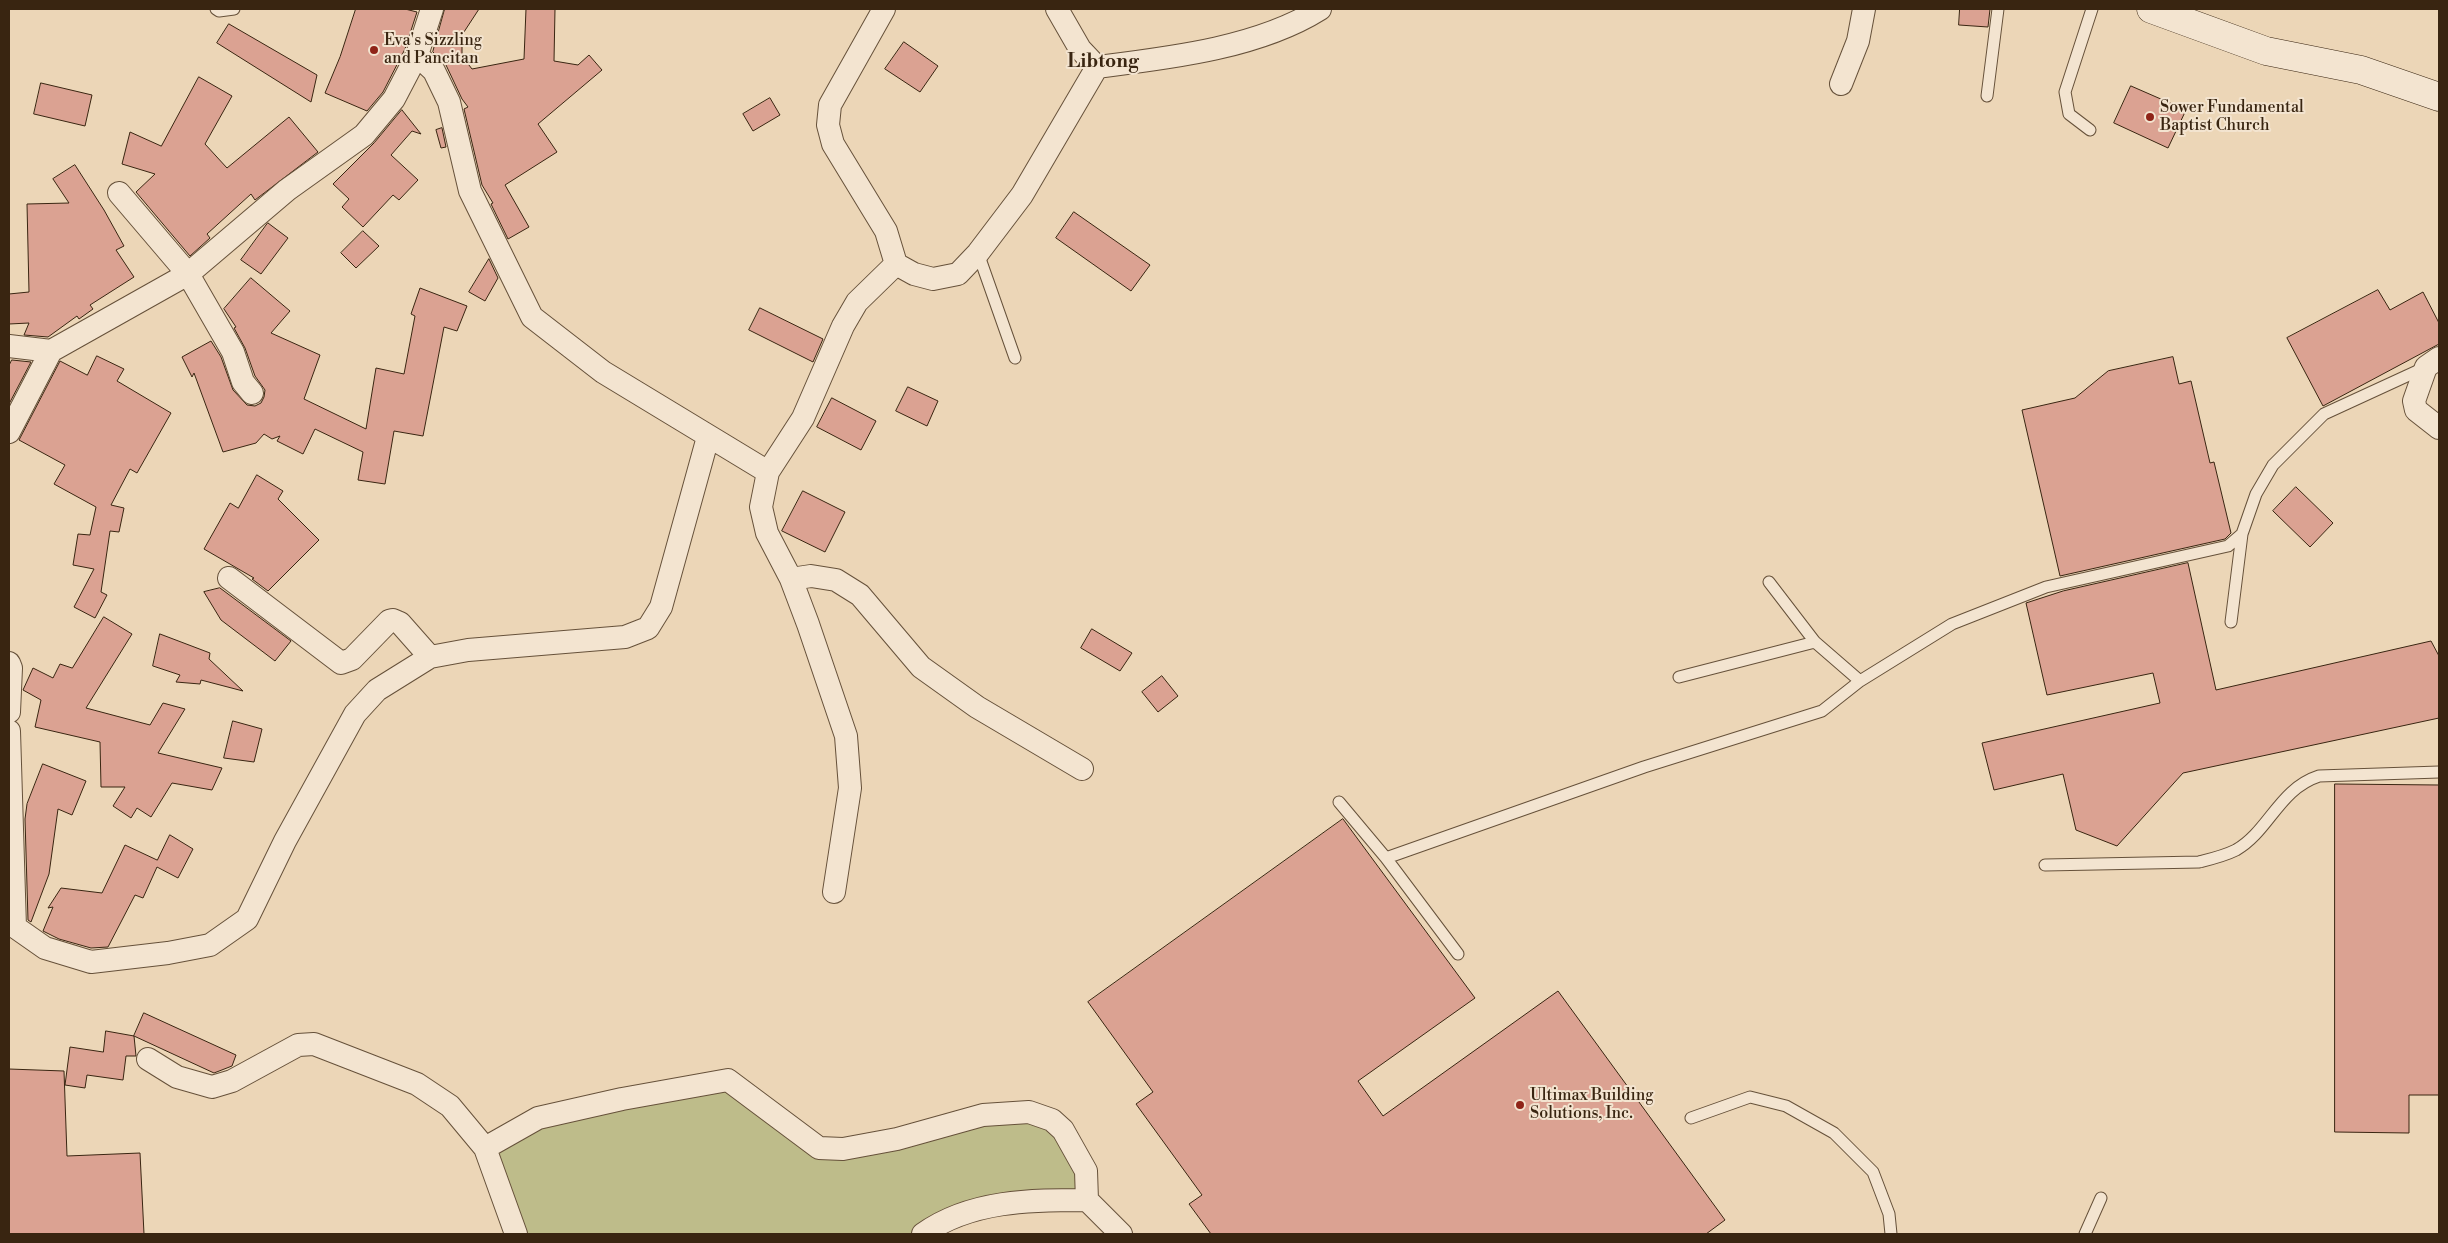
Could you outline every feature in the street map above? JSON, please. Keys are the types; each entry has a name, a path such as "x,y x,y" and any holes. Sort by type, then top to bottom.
{"main road":[{"path":"2151,9 2266,51 2361,70 2439,97"}],"street":[{"path":"9,432 51,351 188,274 287,190 364,135 394,100 417,55 432,9"},
{"path":"884,9 830,105 828,125 833,144 886,231 896,264 914,274 934,279 958,274 978,253 1022,196 1097,67"},
{"path":"1057,9 1080,49 1097,67"},
{"path":"1097,67 1179,57 1207,50 1289,26 1320,9"},
{"path":"1842,84 1858,41 1864,9"},
{"path":"417,55 434,71 449,102 470,191 532,317 603,372 768,472"},
{"path":"119,193 188,274 233,352 243,382 252,393"},
{"path":"834,892 850,788 846,736 808,624 790,579 767,533 761,507 768,472 803,418 843,326 857,302 896,264"},
{"path":"9,346 51,351"},
{"path":"2432,363 2414,400 2416,410 2439,428"},
{"path":"9,731 12,925 45,948 91,962 168,953 210,945 247,919 285,840 355,714 377,690 430,657 468,650 625,636 648,628 661,607 670,583 708,436"},
{"path":"790,579 811,576 836,580 860,595 921,667 977,707 1082,769"},
{"path":"229,578 341,662 352,659 389,621 393,620 400,623 430,657"},
{"path":"9,663 11,668 9,712"},
{"path":"148,1059 177,1077 212,1087 232,1081 298,1045 314,1044 417,1084 450,1106 485,1148 516,1234"},
{"path":"485,1148 538,1118 728,1080 819,1148 843,1149 897,1139 983,1115 1029,1112 1052,1120 1063,1130 1086,1171 1087,1200 1112,1231"},
{"path":"923,1234 936,1225 972,1210 1026,1200 1087,1200"}],"lane":[{"path":"216,9 234,9"},
{"path":"1987,96 1998,9"},
{"path":"2090,130 2069,114 2065,92 2092,9"},
{"path":"978,253 1015,358"},
{"path":"2232,622 2242,534 2256,494 2273,465 2324,414 2432,363"},
{"path":"1386,858 1644,766 1822,711 1860,681 1952,624 2046,587 2228,546 2242,534"},
{"path":"1769,582 1815,642 1860,681"},
{"path":"1679,677 1815,642"},
{"path":"2045,865 2199,862 2236,850 2252,836 2292,790 2304,781 2319,776 2439,772"},
{"path":"1339,802 1386,858 1458,954"},
{"path":"1691,1118 1750,1097 1786,1106 1834,1133 1873,1172 1889,1214 1891,1234"},
{"path":"2085,1234 2101,1198"}],"shaded area":[{"path":"728,1080 819,1148 983,1115 1052,1120 1087,1200 1026,1200 923,1234 516,1234 485,1148 538,1118"}],"building":[{"path":"356,9 405,9 417,12 405,49 383,92 367,111 325,93 340,57"},
{"path":"445,9 479,9 462,35 462,56 472,69 524,59 526,9 555,9 554,61 578,65 589,55 602,70 538,124 557,152 505,185 529,227 508,239 491,204 493,203 482,185 464,109 468,107 462,99 446,65 433,52"},
{"path":"1960,9 1990,9 1988,27 1959,25"},
{"path":"229,24 317,75 311,102 217,43"},
{"path":"904,42 938,66 920,92 885,69"},
{"path":"199,77 232,96 205,144 227,168 289,117 318,152 255,200 251,194 207,234 210,238 190,256 136,192 155,174 122,164 130,132 161,146"},
{"path":"41,83 92,95 85,126 34,114"},
{"name":"Sower Fundamental Baptist Church","path":"2131,86 2186,110 2168,148 2114,123"},
{"path":"770,98 780,115 753,131 743,114"},
{"path":"402,110 421,134 412,131 391,155 418,180 399,200 393,195 363,227 342,207 349,199 333,184 374,143"},
{"path":"442,128 446,147 441,148 436,130"},
{"path":"75,165 104,210 124,246 116,250 134,277 90,305 93,309 79,319 77,316 48,337 24,335 29,323 9,324 9,294 29,292 27,204 69,203 53,179"},
{"path":"1074,212 1150,265 1131,291 1056,238"},
{"path":"268,223 288,238 261,274 241,260"},
{"path":"363,231 379,246 356,268 341,253"},
{"path":"489,259 498,278 485,301 469,292"},
{"path":"251,278 290,311 271,333 320,355 304,399 366,429 376,368 404,374 415,316 411,314 420,288 467,306 457,331 444,327 423,436 394,431 385,484 358,480 363,452 315,429 303,454 277,441 280,436 272,439 264,434 256,443 223,452 194,373 192,377 182,357 211,341 221,357 233,390 247,405 255,406 261,403 265,390 255,376 245,348 234,328 236,327 224,309"},
{"path":"2378,290 2390,310 2423,292 2439,323 2439,344 2323,406 2287,338"},
{"path":"760,308 823,339 813,362 749,330"},
{"path":"97,356 124,369 117,381 171,413 137,473 130,469 111,505 124,508 119,532 110,531 101,592 107,595 95,618 74,607 94,569 73,565 78,534 90,535 96,507 54,484 65,465 19,440 60,361 87,375"},
{"path":"2173,357 2179,384 2191,381 2210,463 2214,462 2231,533 2225,539 2060,576 2022,410 2075,398 2108,371"},
{"path":"12,360 31,362 9,404 9,366"},
{"path":"908,387 938,401 927,426 896,411"},
{"path":"832,398 876,421 861,450 817,427"},
{"path":"257,475 283,491 278,499 319,540 268,591 252,579 254,578 204,549 230,503 238,508"},
{"path":"2296,487 2333,523 2310,547 2273,511"},
{"path":"803,491 845,512 825,552 782,531"},
{"path":"2188,563 2216,690 2431,641 2439,656 2439,718 2183,773 2117,846 2076,830 2063,774 1994,790 1982,743 2160,703 2153,673 2047,695 2026,603 2063,591"},
{"path":"220,588 291,641 275,661 221,620 204,592"},
{"path":"104,617 132,634 86,708 150,725 163,703 185,709 158,753 222,768 212,790 172,783 151,817 137,808 131,818 113,806 125,787 101,787 100,742 35,727 41,700 23,690 33,668 53,678 60,664 72,668"},
{"path":"1092,629 1132,653 1120,671 1081,648"},
{"path":"160,634 210,653 209,659 243,691 201,680 200,684 176,682 180,675 153,666"},
{"path":"1162,676 1178,696 1158,712 1142,692"},
{"path":"233,721 262,729 254,762 224,758"},
{"path":"43,764 86,781 72,815 58,809 49,874 31,922 28,920 25,819 27,804"},
{"path":"2335,784 2439,785 2439,1095 2409,1095 2409,1133 2335,1132"},
{"path":"1343,819 1475,998 1358,1081 1383,1116 1558,991 1725,1220 1706,1234 1211,1234 1189,1204 1202,1195 1136,1104 1153,1092 1088,1002"},
{"path":"170,835 193,849 178,878 157,867 143,898 135,895 108,947 91,948 59,939 43,931 53,907 48,908 61,888 102,893 125,845 157,860"},
{"path":"144,1013 236,1055 232,1066 214,1073 134,1036"},
{"path":"106,1031 134,1036 136,1056 126,1056 123,1080 87,1075 85,1088 65,1085 70,1047 103,1052"},
{"path":"9,1069 64,1071 67,1156 140,1153 144,1234 9,1234"}],"place":[{"name":"Eva's Sizzling and Pancitan","path":"374,50"},
{"name":"Sower Fundamental Baptist Church","path":"2150,117"},
{"name":"Ultimax Building Solutions, Inc.","path":"1520,1105"}],"district":[{"name":"Libtong","path":"1103,62"}]}
